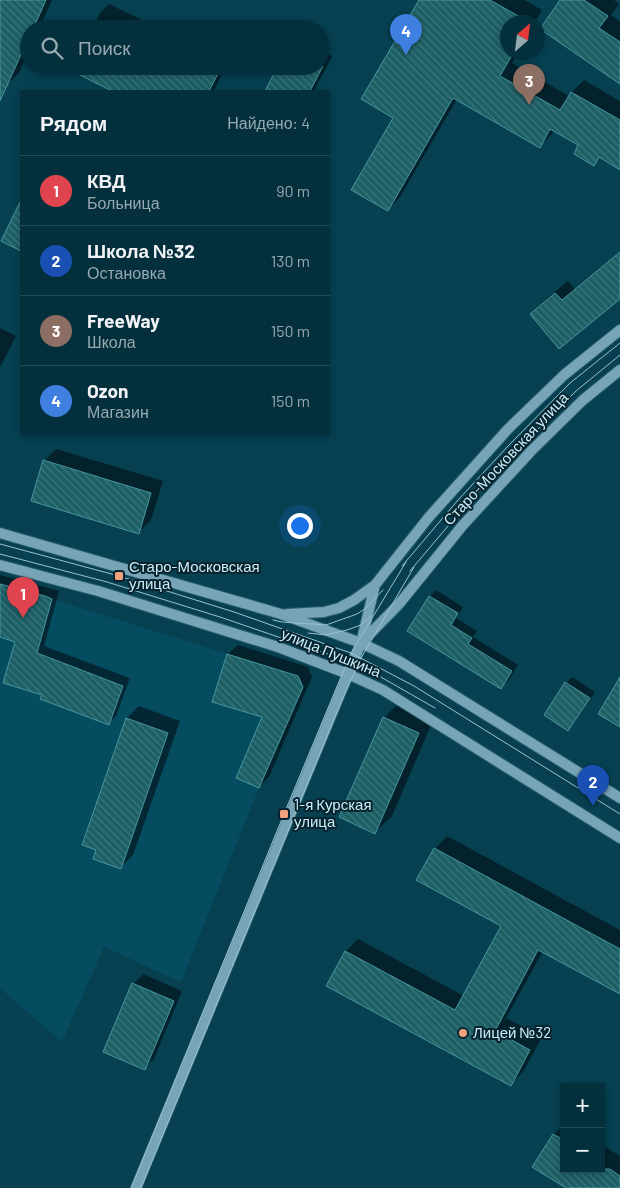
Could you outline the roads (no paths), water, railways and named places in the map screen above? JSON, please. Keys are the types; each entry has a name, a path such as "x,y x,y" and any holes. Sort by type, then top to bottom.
{"main road":[{"path":"281,614 332,610 354,600 375,585 429,517 508,429 564,375 620,330"},
{"name":"Старо-Московская улица","path":"361,643 399,604 463,525 532,450 583,400 620,370"},
{"name":"улица Пушкина","path":"0,533 281,614 361,643 399,661 620,798"},
{"name":"улица Пушкина","path":"0,565 98,591 261,642 348,674 383,690 620,838"},
{"path":"136,1188 361,643 375,585"}],"tram line":[{"path":"402,566 458,500 509,445 570,383 620,343"},
{"path":"410,571 459,513 518,449 576,391 620,355"},
{"path":"0,544 119,576 234,612 351,653 414,686 620,814"},
{"path":"0,554 107,582 220,617 354,663"},
{"path":"131,1188 351,653 406,562"},
{"path":"141,1188 342,700 361,658 414,567"},
{"path":"273,620 326,625 357,614 366,608 383,590"},
{"path":"308,633 326,635 347,630 361,625 371,616"},
{"path":"372,672 435,708"}],"place":[{"name":"Ozon","path":"406,55"},
{"name":"FreeWay","path":"529,105"},
{"name":"Старо-Московская улица","path":"119,576"},
{"name":"КВД","path":"23,618"},
{"name":"Школа №32","path":"593,806"},
{"name":"1-я Курская улица","path":"284,814"},
{"name":"Лицей №32","path":"463,1033"}]}
